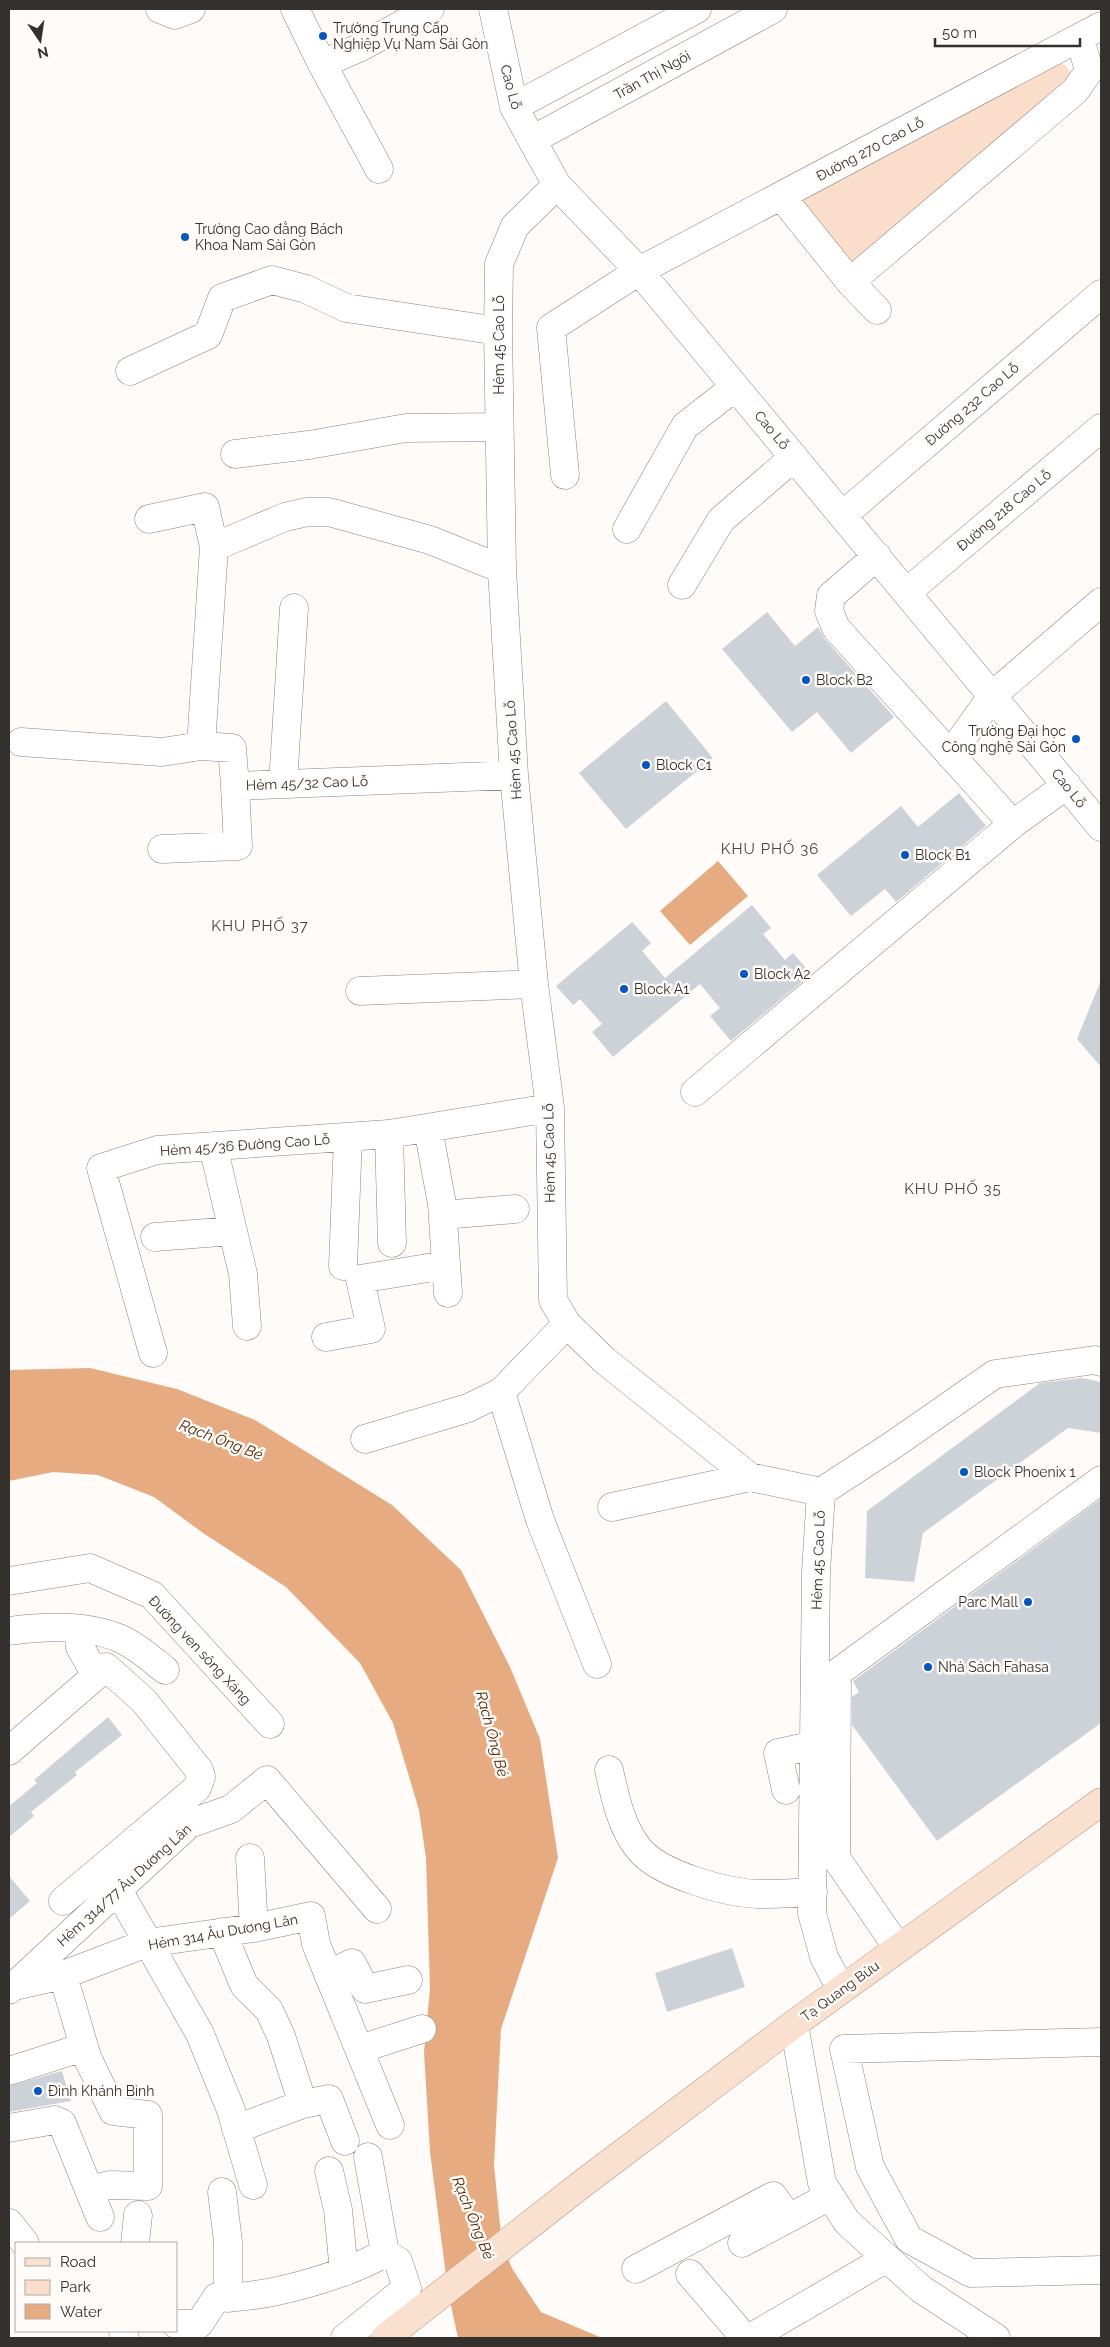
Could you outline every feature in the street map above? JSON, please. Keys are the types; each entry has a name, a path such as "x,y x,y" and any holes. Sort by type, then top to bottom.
{"main road":[{"name":"Tạ Quang Bửu","path":"385,2338 582,2184 794,2024 1101,1802"}],"street":[{"path":"160,9 175,15 191,9"},
{"path":"295,9 322,64 379,169"},
{"path":"322,64 359,48 430,9"},
{"name":"Cao Lỗ","path":"493,9 514,107 557,185 639,271 908,592 1101,827"},
{"path":"514,107 697,9"},
{"name":"Trần Thị Ngôi","path":"532,140 773,9"},
{"path":"850,282 1076,91 1089,71 1091,32"},
{"name":"Đường 270 Cao Lỗ","path":"565,475 551,328 639,271 1091,32"},
{"name":"Hẻm 45 Cao Lỗ","path":"557,185 514,226 499,264 498,331 502,569 514,775 534,984 550,1108 554,1300 567,1324 640,1391 750,1477 821,1492 816,1572 816,1745 812,1913 824,1957 841,1989"},
{"path":"781,196 850,282 877,310"},
{"path":"130,371 208,335 222,298 272,280 306,289 346,308 498,331"},
{"name":"Đường 232 Cao Lỗ","path":"843,515 1101,294"},
{"path":"627,530 685,426 736,387"},
{"path":"235,454 309,446 406,428 499,427"},
{"name":"Đường 218 Cao Lỗ","path":"908,592 1101,428"},
{"path":"682,586 721,520 794,457"},
{"path":"148,519 205,508 214,547 201,746"},
{"path":"214,547 286,517 307,512 329,512 430,540 502,569"},
{"path":"877,556 831,596 829,612 836,628 1013,824"},
{"path":"950,755 993,695 1101,602"},
{"path":"283,784 294,608"},
{"path":"21,742 162,752 201,746 232,748 235,786"},
{"name":"Hẻm 45/32 Cao Lỗ","path":"162,849 238,846 235,786 514,775"},
{"path":"695,1092 1013,824 1067,785"},
{"path":"360,991 534,984"},
{"name":"Hẻm 45/36 Đường Cao Lỗ","path":"153,1353 101,1168 156,1150 389,1134 550,1108"},
{"path":"428,1128 443,1215 448,1293"},
{"path":"389,1134 392,1243"},
{"path":"343,1266 348,1137"},
{"path":"213,1146 243,1274 247,1326"},
{"path":"443,1215 515,1209"},
{"path":"155,1237 233,1231"},
{"path":"326,1337 372,1329 360,1278 446,1265"},
{"path":"365,1439 468,1408 501,1392 567,1324"},
{"path":"821,1492 893,1445 995,1374 1095,1360 1101,1362"},
{"path":"501,1392 540,1520 597,1664"},
{"path":"612,1507 750,1477"},
{"path":"898,1948 836,1858 837,1673 1101,1480"},
{"name":"Đường ven sông Xáng","path":"9,1581 90,1568 152,1595 270,1724"},
{"path":"9,1631 54,1628 78,1630 120,1638 165,1670"},
{"path":"78,1630 80,1647 96,1675"},
{"path":"9,1751 106,1666 144,1701 199,1770 201,1777 197,1788 63,1901"},
{"path":"786,1790 778,1753 816,1745"},
{"path":"610,1770 625,1828 639,1850 666,1869 706,1885 736,1891 758,1894 813,1892"},
{"name":"Hẻm 314/77 Âu Dương Lân","path":"11,1988 189,1824 231,1809 267,1780 377,1909"},
{"path":"250,1858 254,1928"},
{"path":"118,1890 200,2034 231,2110 253,2185"},
{"name":"Hẻm 314 Âu Dương Lân","path":"11,1988 63,1975 147,1943 254,1928 311,1916 316,1944 390,2126"},
{"path":"222,1932 244,1985 269,2010 281,2036 303,2104"},
{"path":"328,1975 352,1963 365,1989 408,1980"},
{"path":"63,1975 84,2047 113,2111 148,2115 148,2186 109,2185 89,2190"},
{"path":"794,2024 822,2183 830,2196 847,2222 921,2289 996,2338"},
{"path":"360,2049 422,2029"},
{"path":"1101,2042 844,2049 870,2167 909,2239 971,2272 1101,2270"},
{"path":"9,2071 84,2047"},
{"path":"236,2129 303,2104 330,2099 345,2141"},
{"path":"9,2128 55,2120 62,2123 100,2217"},
{"path":"345,2338 408,2288 398,2261 385,2253 368,2157"},
{"path":"330,2171 338,2210 344,2272"},
{"path":"222,2192 228,2242 228,2298"},
{"path":"636,2269 773,2196 789,2218"},
{"path":"742,2244 830,2196"},
{"path":"135,2242 138,2215"},
{"path":"9,2223 24,2242"},
{"path":"178,2324 199,2324 217,2297 242,2298 344,2272 365,2264 385,2253"},
{"path":"750,2338 887,2258"},
{"path":"690,2274 745,2338"}],"green space":[{"path":"1057,63 1065,65 1071,73 1067,85 852,272 800,211 803,201 811,192"}],"water":[{"path":"718,861 748,896 690,945 660,911"},
{"name":"Rạch Ông Bé","path":"90,1368 177,1389 255,1420 392,1505 461,1570 510,1667 540,1739 558,1858 501,2029 494,2165 502,2245 513,2270 541,2312 602,2338 458,2338 448,2291 430,2152 424,2052 430,1989 426,1858 419,1810 393,1723 360,1663 286,1587 203,1533 154,1497 98,1475 53,1472 9,1481 9,1370"}],"building":[{"name":"Block B2","path":"767,612 795,646 818,627 824,638 894,717 851,753 817,712 792,732 722,649"},
{"name":"Block C1","path":"666,701 713,758 626,829 579,773"},
{"name":"Block B1","path":"959,793 986,826 896,902 885,889 851,916 817,875 901,806 918,827"},
{"path":"752,905 771,928 763,934 785,960 793,953 811,974 731,1041 710,1016 720,1008 700,984 613,1057 592,1032 602,1024 580,999 573,1005 556,986 632,922 651,943 642,951 665,978"},
{"path":"1101,980 1101,1067 1077,1039"},
{"name":"Block Phoenix 1","path":"1082,1378 1101,1382 1101,1433 1068,1428 923,1533 914,1582 865,1578 867,1511 1040,1383"},
{"name":"Parc Mall","path":"1101,1499 1101,1723 937,1841 852,1725 852,1697 859,1692 853,1681"},
{"path":"108,1717 122,1735 75,1772 77,1775 31,1812 34,1816 9,1837 9,1806 37,1783 34,1780"},
{"path":"9,1876 30,1901 9,1919"},
{"path":"732,1948 745,1987 667,2012 655,1973"},
{"name":"Đình Khánh Bình","path":"62,2071 71,2101 9,2112 9,2086"}],"place":[{"name":"Trường Trung Cấp Nghiệp Vụ Nam Sài Gòn","path":"323,36"},
{"name":"Trường Cao đẳng Bách Khoa Nam Sài Gòn","path":"185,237"},
{"name":"Block B2","path":"806,680"},
{"name":"Trường Đại học Công nghệ Sài Gòn","path":"1076,739"},
{"name":"Block C1","path":"646,765"},
{"name":"Block B1","path":"905,855"},
{"name":"Block A2","path":"744,974"},
{"name":"Block A1","path":"624,989"},
{"name":"Block Phoenix 1","path":"964,1472"},
{"name":"Parc Mall","path":"1028,1602"},
{"name":"Nhà Sách Fahasa","path":"928,1667"},
{"name":"Đình Khánh Bình","path":"38,2091"}],"district":[{"name":"KHU PHỐ 36","path":"770,849"},
{"name":"KHU PHỐ 37","path":"260,926"},
{"name":"KHU PHỐ 35","path":"953,1189"}]}
